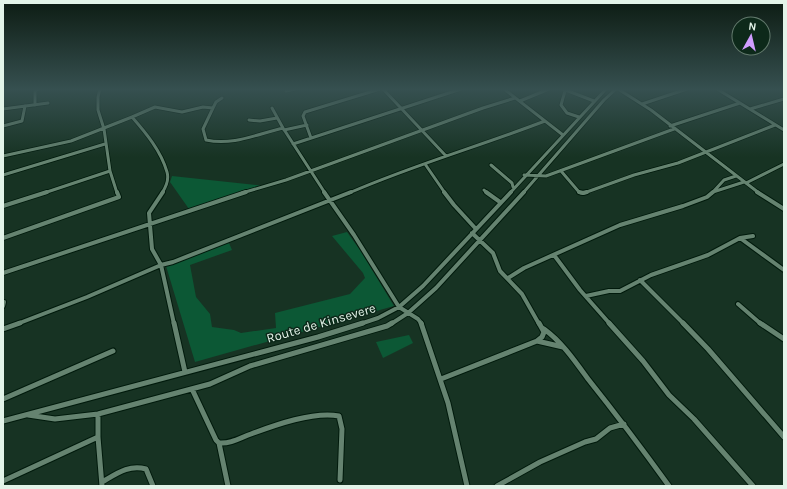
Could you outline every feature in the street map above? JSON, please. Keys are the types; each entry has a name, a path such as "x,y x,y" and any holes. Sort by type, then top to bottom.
{"street":[{"path":"3,126 22,121 24,112"},
{"path":"3,238 119,197 110,171 104,129 99,112"},
{"path":"3,156 71,141 144,112"},
{"path":"211,112 203,129 206,140 210,141 234,140 307,125"},
{"path":"274,112 399,307 418,318 423,325 448,403 467,486"},
{"path":"306,112 303,116 311,138"},
{"path":"294,144 300,140 330,133 387,112"},
{"path":"405,112 446,156"},
{"path":"3,273 311,171 423,131 470,112"},
{"path":"534,112 563,135"},
{"path":"566,112 579,117"},
{"name":"Route de Kinsevere","path":"3,420 326,334 378,318 399,307 423,286 584,112"},
{"path":"26,414 55,419 98,414 210,384 250,366 387,326 408,313 436,288 594,112"},
{"path":"652,112 736,176 784,209"},
{"path":"670,126 713,112"},
{"path":"754,112 784,130"},
{"path":"132,117 153,142 168,173 167,182 148,217 151,223 152,249 161,265 185,372"},
{"path":"249,120 260,121 277,118"},
{"path":"3,329 87,297 161,265 180,260 330,201 383,178 498,139 545,121"},
{"path":"561,171 579,192 583,193 634,175 678,163 775,125"},
{"path":"524,175 537,177 546,176 674,129"},
{"path":"3,174 106,144"},
{"path":"425,164 454,205 480,239 493,253 500,271 522,294 544,329 555,337 563,347 624,424 669,486"},
{"path":"508,278 524,268 620,225 683,206 713,192 745,182 784,164"},
{"path":"491,165 512,183 513,187"},
{"path":"3,206 110,171"},
{"path":"713,192 724,180 736,176"},
{"path":"484,190 500,202"},
{"path":"586,296 609,291 620,291 640,280 708,255 740,238 753,236"},
{"path":"740,238 784,270"},
{"path":"554,255 586,296 643,361 668,395 694,419 753,486"},
{"path":"640,280 708,349 782,431 784,438"},
{"path":"738,304 753,318 784,339"},
{"path":"441,379 537,341 544,335 544,329"},
{"path":"537,341 563,347"},
{"path":"3,399 113,351"},
{"path":"192,389 216,440 219,443 228,486"},
{"path":"98,414 98,437 102,484 128,468 138,466 146,469 153,486"},
{"path":"219,443 226,444 251,434 299,420 335,414 339,416 342,429 340,480"},
{"path":"497,486 540,462 585,442 596,439 610,428 624,424"},
{"path":"3,481 98,437"}],"green space":[{"path":"172,176 266,186 189,209 170,182"},
{"path":"347,232 360,250 394,306 195,362 166,266 229,243 232,250 190,265 196,297 210,314 212,327 234,330 241,333 276,328 275,313 350,294 365,278 363,273 332,236"},
{"path":"409,335 413,343 383,358 376,342"}]}
